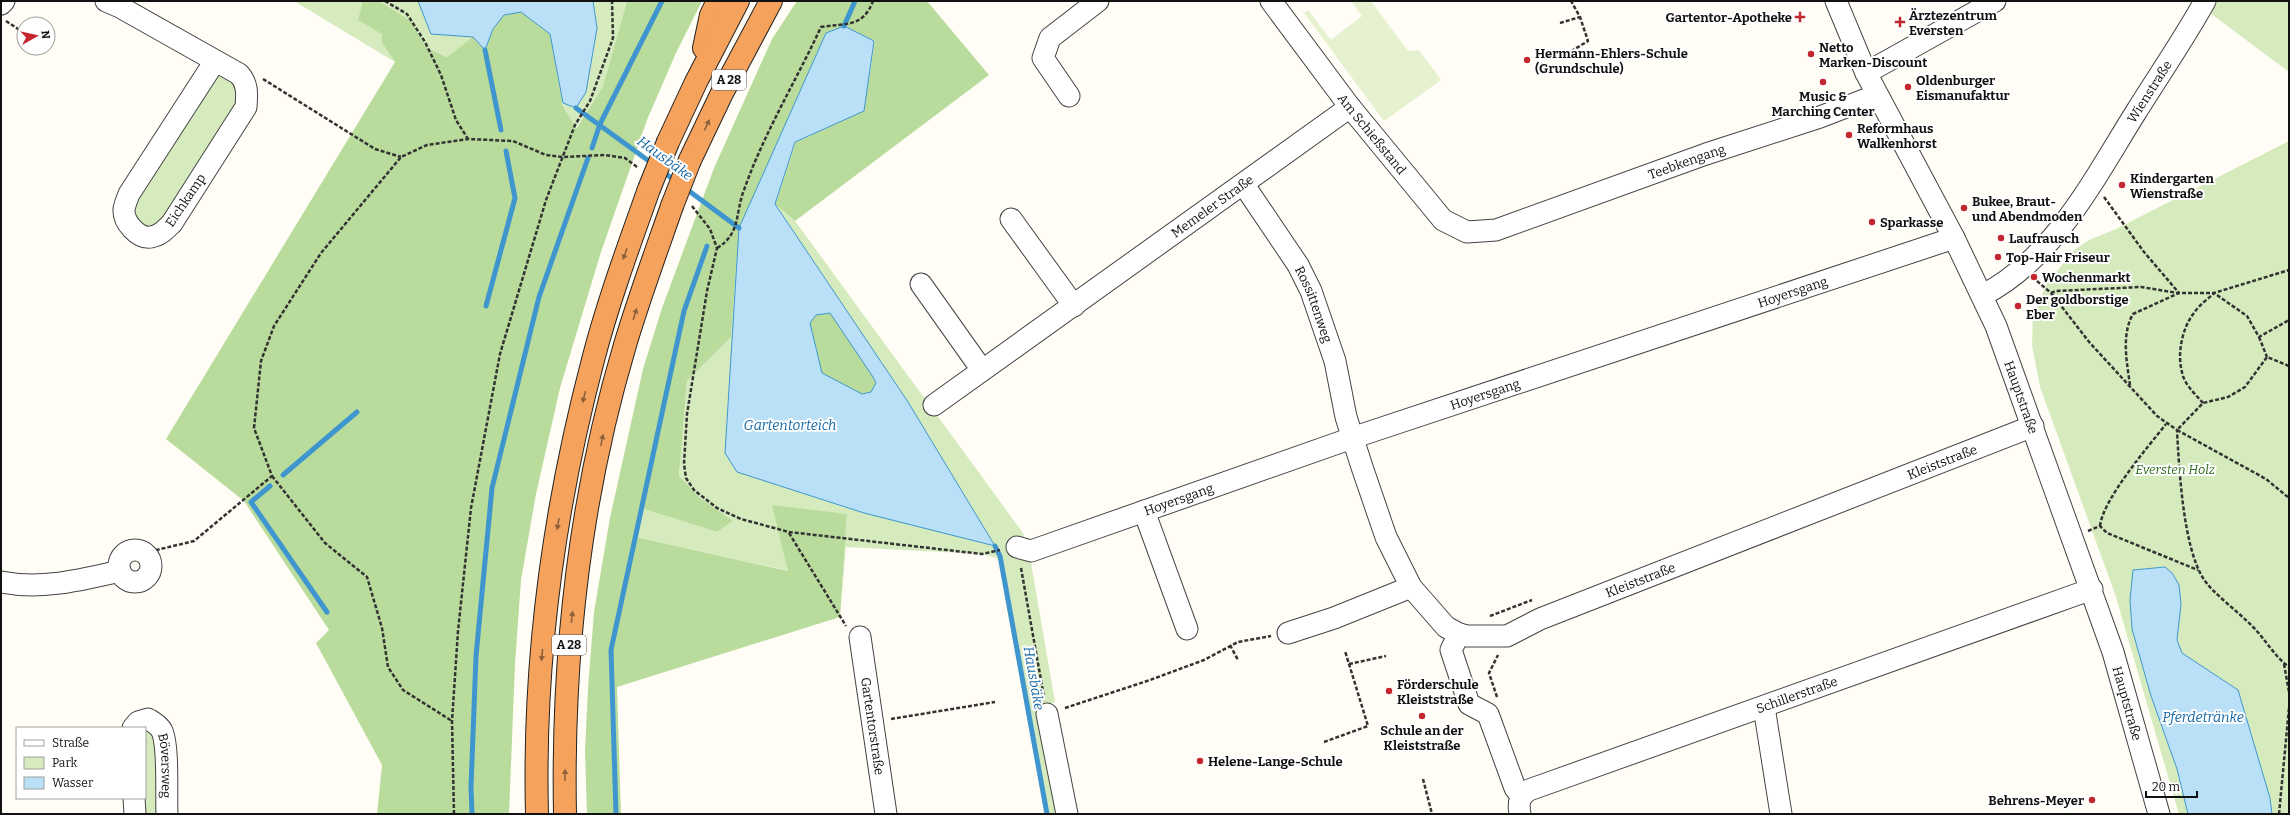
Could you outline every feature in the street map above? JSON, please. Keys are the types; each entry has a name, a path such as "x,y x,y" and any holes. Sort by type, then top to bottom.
{"highway":[{"path":"696,82 712,15 718,1"},
{"name":"A 28","path":"537,814 538,705 545,617 553,554 567,474 593,359 620,266 668,142 696,82 738,1"},
{"name":"A 28","path":"565,814 566,702 570,632 593,486 625,346 672,206 690,160 722,93 770,1"}],"street":[{"path":"1,4 4,1"},
{"path":"106,1 120,7 215,62 239,74 245,81"},
{"path":"1069,96 1043,58 1050,38 1098,1"},
{"name":"Am Schießstand","path":"1271,1 1350,107 1443,220 1467,232 1496,230"},
{"name":"Hauptstraße","path":"1836,1 1866,73 1983,295 2033,426 2092,589 2113,652 2158,814"},
{"path":"1866,73 1995,1"},
{"name":"Wienstraße","path":"1983,295 1999,287 2023,268 2064,223 2205,1"},
{"name":"Eichkamp","path":"215,62 129,194 124,210 128,223 140,235 150,237 162,233 172,223 246,107 247,92 245,81"},
{"name":"Teebkengang","path":"1496,230 1706,154 1820,117 1877,95"},
{"name":"Memeler Straße","path":"934,405 1244,185 1350,107"},
{"name":"Rossittenweg","path":"1244,185 1298,265 1311,291 1335,361 1352,438"},
{"path":"1011,219 1074,306"},
{"name":"Hoyersgang","path":"1017,547 1031,551 1352,438 1954,238"},
{"path":"921,284 982,370"},
{"name":"Kleiststraße","path":"1458,634 1467,636 1507,636 1540,619 2033,426"},
{"path":"1352,438 1386,537 1411,586 1446,627 1458,634 1451,650 1469,704 1488,714 1521,805"},
{"path":"1144,511 1187,629"},
{"path":"1,582 14,584 60,585 120,571 120,561 126,552 135,550 144,553"},
{"path":"1288,633 1334,618 1411,586"},
{"name":"Schillerstraße","path":"1521,805 1529,790 2092,589"},
{"name":"Gartentorstraße","path":"860,638 886,814"},
{"path":"1764,707 1780,814"},
{"path":"1047,714 1067,814"},
{"name":"Böversweg","path":"134,727 138,722 148,719 162,730 164,743 167,814"},
{"path":"134,799 135,814"}],"path":[{"path":"385,1 407,14 425,42 441,75 456,120 468,139"},
{"path":"454,814 452,721 458,631 471,508 500,354 546,200 575,125 590,101 613,38 612,1"},
{"path":"874,1 864,17 852,24 836,24 821,27 771,127 744,190 734,230 728,241 717,248 707,291 687,414 684,464 686,478 694,490 717,508 741,519 789,532 982,554 990,552"},
{"path":"1549,58 1560,58 1588,41 1580,17 1571,1"},
{"path":"1,17 16,27"},
{"path":"1560,23 1580,17"},
{"path":"245,81 262,79 375,149 401,157"},
{"path":"452,721 403,690 388,667 382,628 367,577 325,543 272,476 254,428 261,361 274,326 321,253 401,157 426,145 468,139 513,141 546,155 563,157"},
{"path":"2092,181 2144,252 2179,293"},
{"path":"2023,268 2051,293 2090,343 2166,424 2266,479 2289,498"},
{"path":"2051,293 2056,291 2141,287 2179,293 2214,293 2289,270"},
{"path":"2130,386 2126,339 2129,321 2133,314 2141,309 2179,293"},
{"path":"2214,293 2247,316 2259,337 2267,357 2289,366"},
{"path":"2203,403 2189,388 2182,373 2181,351 2184,330 2194,312 2214,293"},
{"path":"2259,337 2289,320"},
{"path":"2267,357 2244,387 2228,397 2203,403 2177,430 2182,497 2198,570 2210,586 2255,629 2289,667"},
{"path":"2100,526 2104,512 2113,496 2166,424"},
{"path":"144,553 194,541 272,476"},
{"path":"2072,536 2100,526"},
{"path":"2100,526 2107,533 2198,570"},
{"path":"789,532 848,628 860,638"},
{"path":"1017,547 1047,714 1150,680 1204,660 1230,645 1288,633"},
{"path":"1230,645 1238,660"},
{"path":"1324,742 1368,726 1345,651"},
{"path":"1349,664 1386,656"},
{"path":"2284,663 2289,692"},
{"path":"873,722 995,702"},
{"path":"2279,814 2289,708"},
{"path":"1423,779 1432,814"}],"green space":[{"path":"294,1 368,1 363,2 382,34 382,43 395,62"},
{"path":"363,1 379,1 411,21 426,47 447,57 473,37 485,50 493,29 504,15 521,12 550,34 562,103 576,129 603,86 627,1 702,1 676,53 647,120 601,252 560,388 536,494 521,580 515,664 509,814 377,814 382,765 316,643 329,630 244,501 166,439 395,62 382,43 382,34 358,20"},
{"path":"379,1 627,1 603,86 575,129 563,103 485,50 473,38 447,57 426,47 411,21"},
{"path":"797,1 927,1 989,75 795,221 775,204 796,142 864,111 875,41 844,26 826,33 739,228 731,337 687,381 679,476 699,497 733,521 717,532 644,509 636,537 788,571 772,505 847,514 840,617 617,687 621,814 587,814 585,751 594,612 610,518 643,369 662,308 714,168 772,39"},
{"path":"1351,1 1371,1 1408,51 1419,50 1441,80 1384,121 1304,13 1308,10 1331,40 1362,16"},
{"path":"2205,1 2289,1 2289,72 2202,7"},
{"path":"844,26 875,41 864,111 796,142 775,204 795,221 1023,533 1030,557 1055,702 1038,708 1058,814 1047,814 1003,563 997,558 982,554 846,547 840,617 847,514 789,571 636,537 644,509 717,532 733,521 699,497 679,476 687,381 731,337 739,228 826,32"},
{"path":"215,61 247,92 172,223 140,235 129,194"},
{"name":"Eversten Holz","path":"2289,141 2289,814 2272,814 2270,798 2238,690 2182,653 2177,640 2181,604 2179,585 2172,573 2165,567 2134,570 2130,600 2151,696 2177,769 2188,814 2179,814 2115,594 2040,387 2032,345 2033,314 2047,284 2073,251 2089,240 2116,229"},
{"path":"830,313 873,377 876,383 871,392 862,394 822,373 810,323 816,315"},
{"path":"148,728 158,741 159,814 141,814 139,799 146,799 146,729"}],"water":[{"path":"418,1 593,1 597,28 586,92 576,108 563,103 550,34 521,12 504,15 493,29 485,50 473,37 431,34"},
{"name":"Gartentorteich","path":"844,26 874,41 864,111 795,142 775,204 908,402 995,546 864,513 737,472 725,453 739,228 826,33","holes":["830,313 876,383 871,392 862,394 822,373 810,323 816,315"]},
{"name":"Pferdetränke","path":"2165,567 2172,573 2179,585 2181,604 2177,640 2182,653 2238,690 2270,798 2272,814 2188,814 2177,769 2151,696 2132,629 2130,600 2133,570"}],"waterway":[{"path":"592,148 600,124 662,1"},
{"path":"844,26 855,1"},
{"path":"485,50 501,130"},
{"name":"Hausbäke","path":"576,108 653,164"},
{"path":"486,306 515,198 506,151"},
{"path":"472,814 471,787 476,656 492,488 539,297 588,158"},
{"name":"Hausbäke","path":"662,171 677,182"},
{"name":"Hausbäke","path":"685,188 739,228"},
{"path":"616,814 611,650 684,311 707,246"},
{"path":"283,475 357,412"},
{"path":"270,486 251,502 327,612"},
{"name":"Hausbäke","path":"995,546 1000,556 1047,814"}],"place":[{"name":"Gartentor-Apotheke","path":"1800,17"},
{"name":"Ärztezentrum Eversten","path":"1900,22"},
{"name":"Netto Marken-Discount","path":"1811,54"},
{"name":"Hermann-Ehlers-Schule (Grundschule)","path":"1527,60"},
{"name":"Music & Marching Center","path":"1823,82"},
{"name":"Oldenburger Eismanufaktur","path":"1908,87"},
{"name":"Reformhaus Walkenhorst","path":"1849,135"},
{"name":"Kindergarten Wienstraße","path":"2122,185"},
{"name":"Bukee, Braut- und Abendmoden","path":"1964,208"},
{"name":"Sparkasse","path":"1872,222"},
{"name":"Laufrausch","path":"2001,238"},
{"name":"Top-Hair Friseur","path":"1998,257"},
{"name":"Wochenmarkt","path":"2034,277"},
{"name":"Der goldborstige Eber","path":"2018,306"},
{"name":"Förderschule Kleiststraße","path":"1389,691"},
{"name":"Schule an der Kleiststraße","path":"1422,716"},
{"name":"Helene-Lange-Schule","path":"1200,761"},
{"name":"Behrens-Meyer","path":"2092,800"}]}
